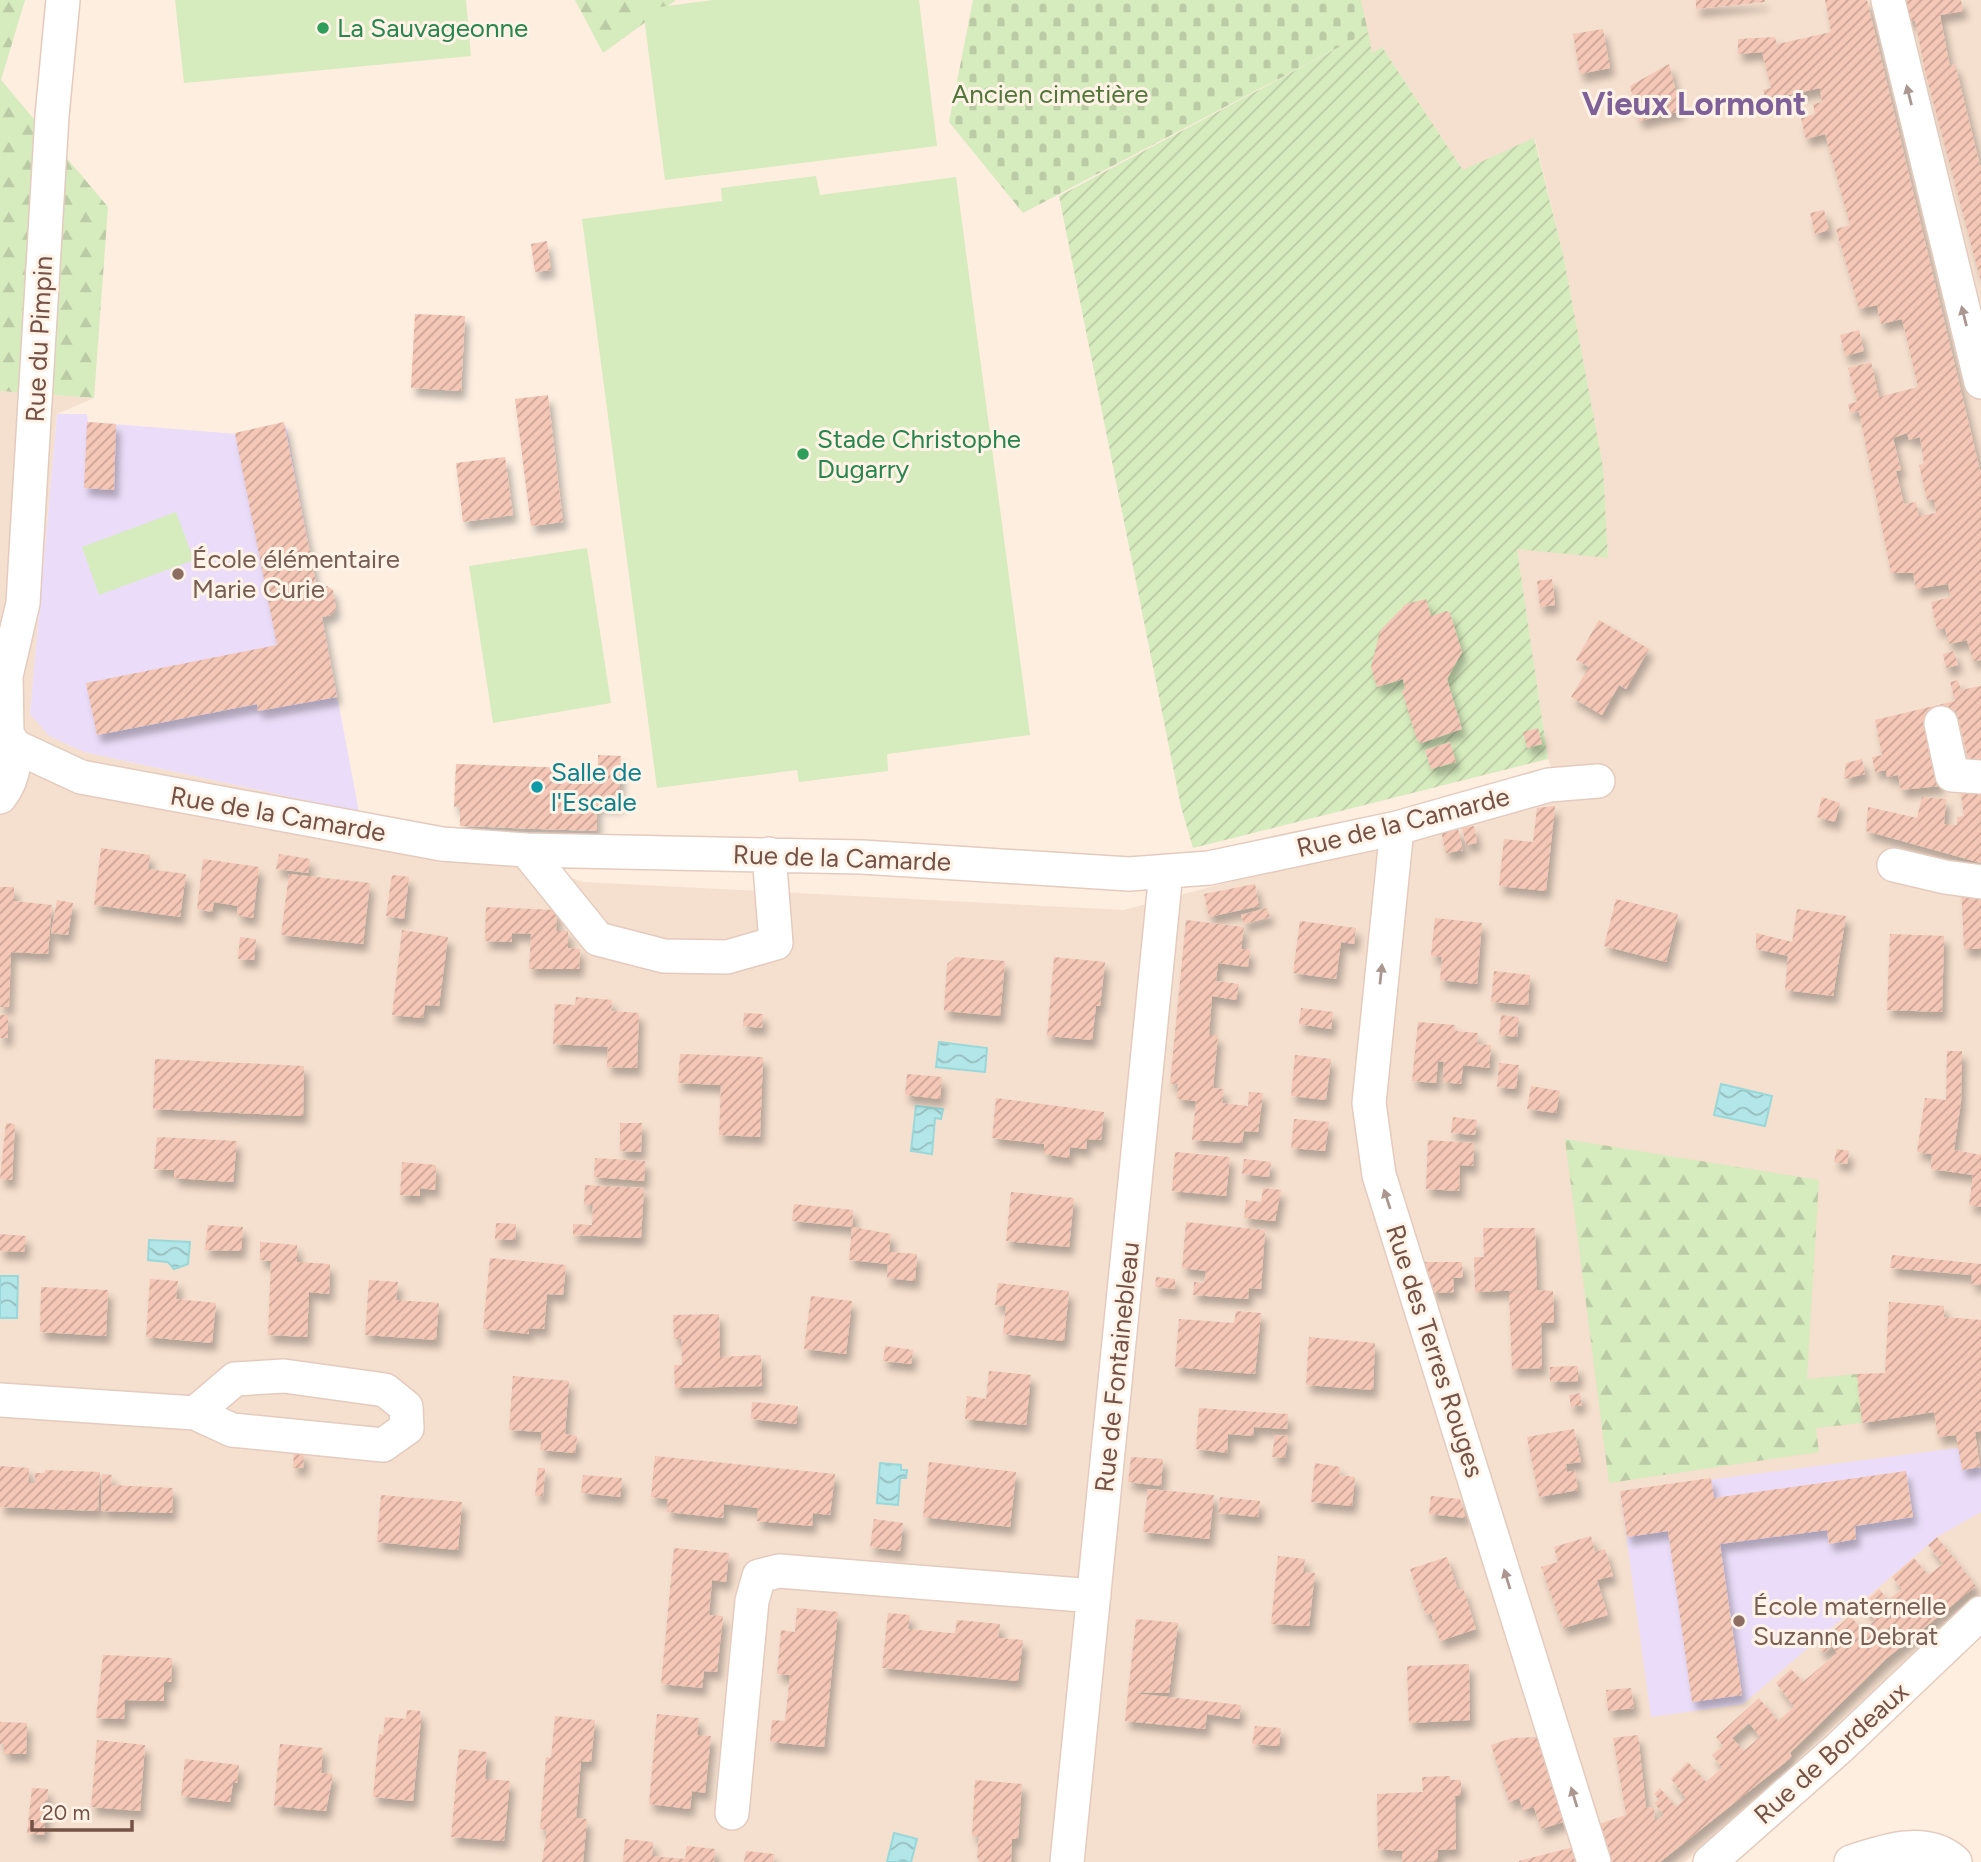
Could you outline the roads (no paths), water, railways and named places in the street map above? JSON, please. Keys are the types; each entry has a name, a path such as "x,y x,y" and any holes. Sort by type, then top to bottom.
{"street":[{"name":"Rue du Pimpin","path":"5,791 14,767 6,735 3,679 23,603 52,116 64,0"},
{"path":"1888,0 1981,382"},
{"path":"1941,723 1952,775 1981,776"},
{"name":"Rue de la Camarde","path":"6,735 81,777 427,841 526,850 769,854 1129,874 1209,869 1397,828 1549,785 1598,781"},
{"name":"Rue de la Camarde","path":"5,791 81,777"},
{"name":"Rue des Terres Rouges","path":"1397,828 1369,1103 1379,1174 1594,1862"},
{"path":"526,850 598,939 664,956 727,957 776,943 769,854"},
{"path":"1894,864 1945,877 1981,882"},
{"name":"Rue de Fontainebleau","path":"1067,1862 1166,872"},
{"path":"0,1401 195,1413 232,1430 383,1445 407,1427 406,1407 385,1390 284,1377 235,1379 195,1413"},
{"path":"732,1813 752,1601 760,1576 779,1571 1094,1596"},
{"name":"Rue de Bordeaux","path":"1710,1862 1839,1748 1981,1613"},
{"path":"1851,1862 1900,1846 1945,1852 1955,1862"}],"water":[{"path":"939,1042 987,1048 985,1072 936,1067"},
{"path":"1721,1084 1772,1096 1765,1126 1714,1115"},
{"path":"916,1106 943,1109 941,1119 935,1118 932,1154 911,1151"},
{"path":"149,1240 190,1242 188,1264 174,1269 168,1262 148,1260"},
{"path":"0,1276 18,1276 17,1318 0,1318"},
{"path":"880,1463 901,1465 901,1470 907,1470 906,1478 900,1478 898,1505 877,1503"},
{"path":"894,1833 917,1839 911,1862 887,1862"}],"place":[{"name":"La Sauvageonne","path":"323,28"},
{"name":"Stade Christophe Dugarry","path":"803,454"},
{"name":"École élémentaire Marie Curie","path":"178,574"},
{"name":"Salle de l'Escale","path":"537,787"},
{"name":"École maternelle Suzanne Debrat","path":"1739,1621"}],"district":[{"name":"Vieux Lormont","path":"1694,103"}],"park label":[{"name":"Ancien cimetière","path":"1050,94"}]}
